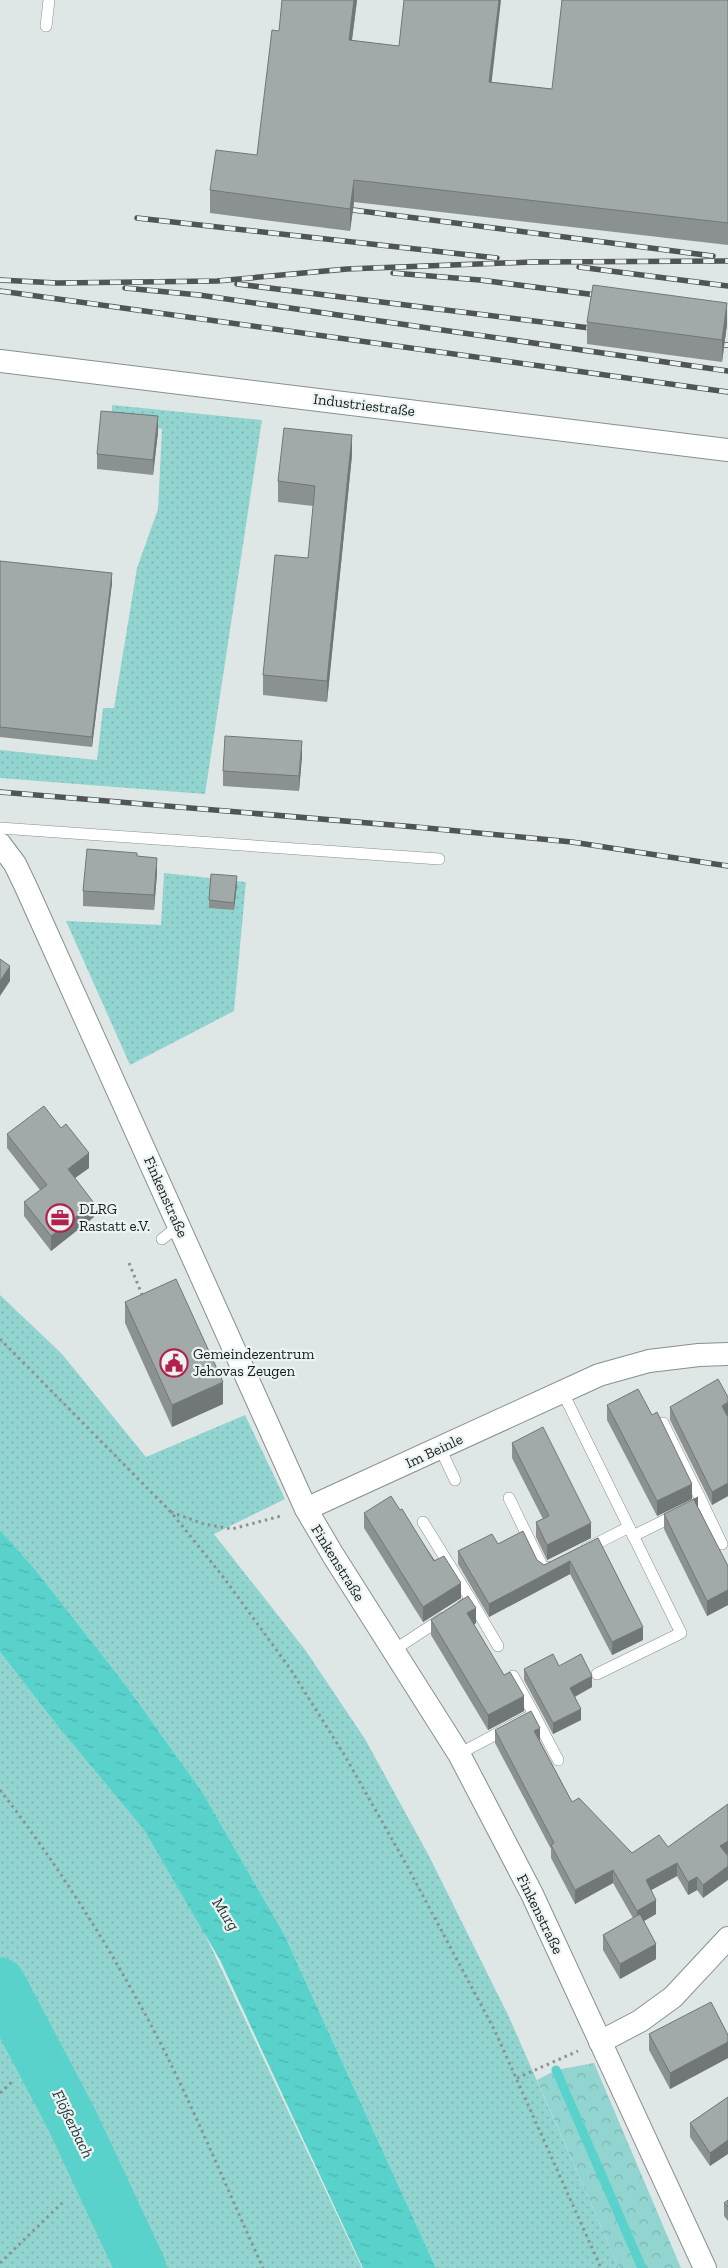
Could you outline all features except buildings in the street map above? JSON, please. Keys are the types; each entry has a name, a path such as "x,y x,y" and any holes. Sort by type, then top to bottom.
{"street":[{"name":"Industriestraße","path":"0,361 728,450"},
{"name":"Finkenstraße","path":"0,844 15,864 26,887 170,1232 306,1509 459,1754 532,1894 705,2268"},
{"name":"Im Beinle","path":"306,1509 599,1375 649,1360 728,1354"},
{"path":"600,2042 640,2021 673,1997 728,1938"}],"lane":[{"path":"46,26 49,0"},
{"path":"0,828 439,859"},
{"path":"562,1391 681,1633 597,1674"},
{"path":"663,1423 722,1544"},
{"path":"440,1448 455,1480"},
{"path":"509,1498 544,1570 561,1561"},
{"path":"578,1553 702,1502"},
{"path":"423,1522 498,1646"},
{"path":"394,1650 470,1600"},
{"path":"513,1676 558,1760"},
{"path":"459,1754 534,1714"}],"path":[{"path":"129,1263 146,1304"},
{"path":"0,1339 171,1512 224,1578 292,1670 406,1864 495,2031 601,2268"},
{"path":"171,1512 204,1524 232,1529 306,1509"},
{"path":"0,1790 35,1835 91,1920 163,2050 263,2268"},
{"path":"516,2078 600,2042"},
{"path":"0,2093 14,2080"},
{"path":"0,2263 62,2203"}],"green space":[{"path":"112,405 262,420 205,794 0,778 0,750 97,760 103,708 114,708 137,568 158,509 162,429 112,419"},
{"path":"164,873 246,882 234,1011 130,1065 66,921 161,925"},
{"path":"0,1295 62,1354 146,1457 245,1415 285,1499 214,1534 306,1651 365,1739 429,1856 509,2017 619,2268 436,2268 284,1934 203,1793 125,1684 34,1568 0,1530"},
{"path":"0,1652 60,1729 144,1830 202,1928 362,2268 151,2268 84,2121 0,1962"},
{"path":"0,2003 66,2124 133,2268 0,2268"},
{"path":"594,2063 681,2268 619,2268 537,2080 556,2070"}],"water":[{"name":"Murg","path":"0,1530 34,1568 125,1684 203,1793 284,1934 436,2268 363,2268 220,1960 144,1830 60,1729 0,1652"}],"waterway":[{"name":"Flößerbach","path":"0,1983 72,2120 141,2268"},
{"path":"556,2070 642,2268"}],"railway":[{"path":"353,210 713,256"},
{"path":"137,218 497,258"},
{"path":"0,280 57,283 217,281 347,269 532,262 728,261"},
{"path":"579,267 728,286"},
{"path":"393,273 480,280 604,296"},
{"path":"237,284 590,328"},
{"path":"125,288 199,295 728,371"},
{"path":"0,291 728,392"},
{"path":"0,792 572,842 728,866"}],"place":[{"name":"DLRG Rastatt e.V.","path":"60,1218"},
{"name":"Gemeindezentrum Jehovas Zeugen","path":"174,1363"}]}
